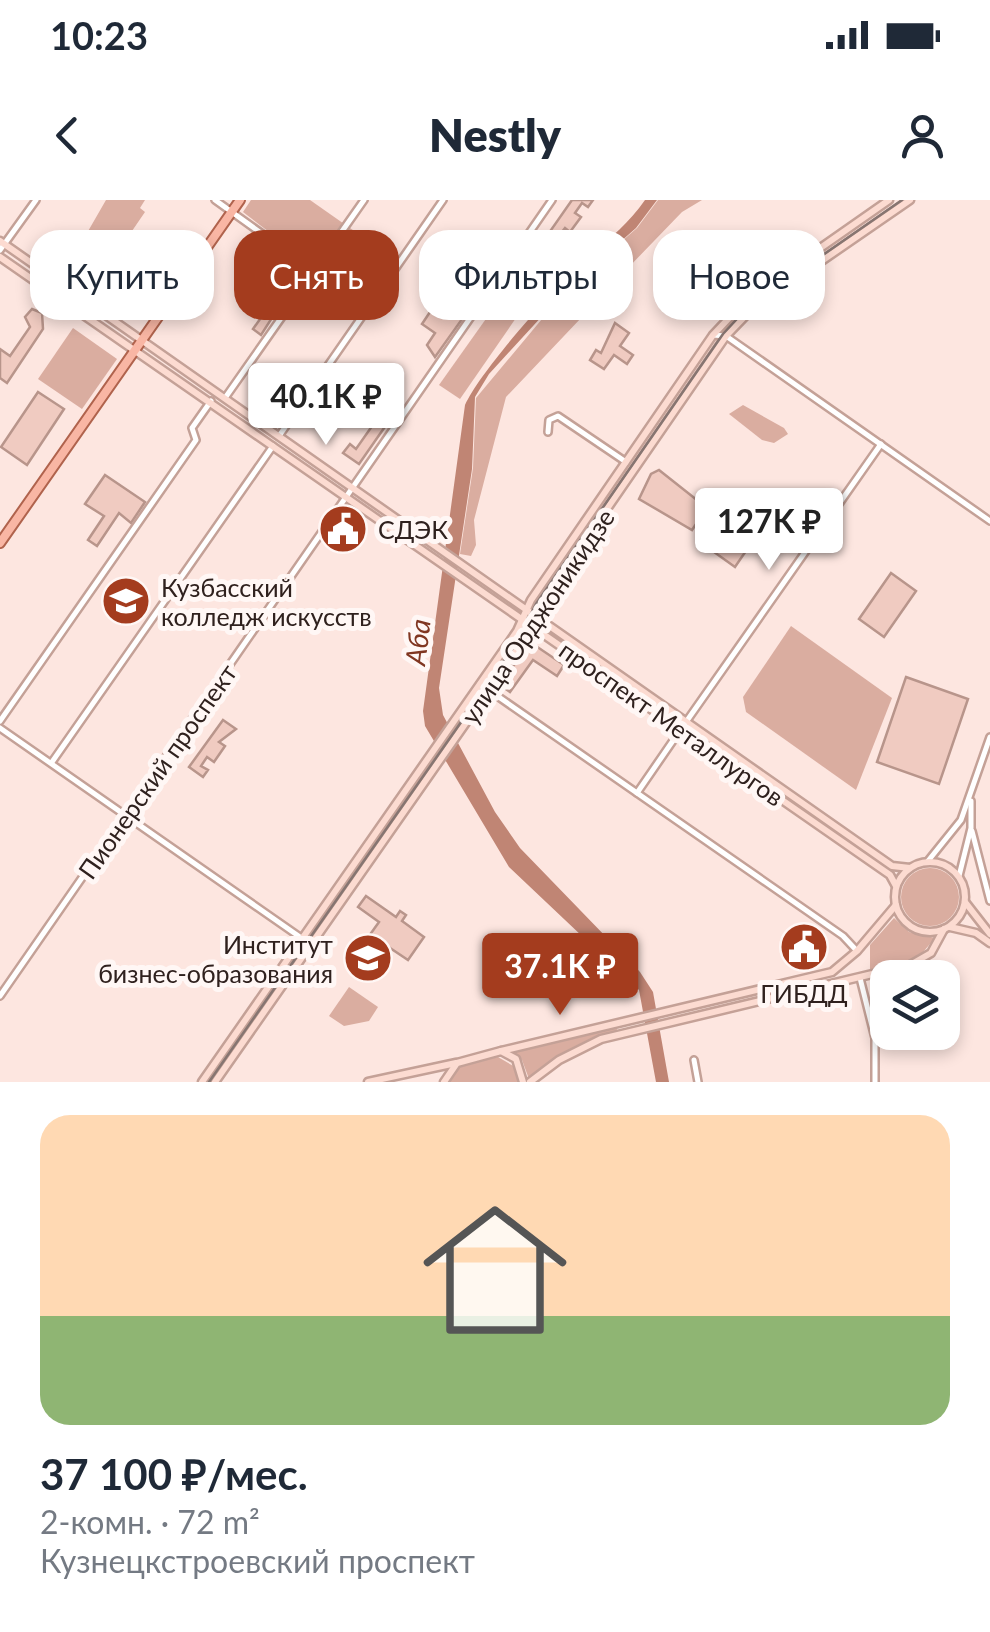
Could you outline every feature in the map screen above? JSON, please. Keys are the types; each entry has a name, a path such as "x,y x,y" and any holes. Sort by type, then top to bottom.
{"main road":[{"path":"0,542 240,200"},
{"name":"улица Орджоникидзе","path":"214,1082 489,690 726,336 752,309 910,200"},
{"name":"улица Орджоникидзе","path":"202,1082 524,620 527,610 713,335 746,300 888,201"},
{"name":"проспект Металлургов","path":"1,248 141,339 278,436 352,495"},
{"name":"проспект Металлургов","path":"1,248 132,351 352,495 476,581 524,620 892,866 910,868"},
{"name":"проспект Металлургов","path":"476,581 527,610 890,874 896,886"},
{"path":"990,934 965,902 959,876 940,863 910,868 896,886 896,905 901,916 920,930 947,928 976,933 990,943"},
{"path":"502,1051 516,1059 527,1082 576,1050 630,1032 922,960 965,902"},
{"path":"368,1082 832,972 857,951 896,905"},
{"path":"444,1082 457,1063"}],"street":[{"path":"1,248 36,200"},
{"path":"215,200 255,230"},
{"path":"343,230 364,200"},
{"path":"278,436 443,200"},
{"name":"Пионерский проспект","path":"0,996 352,495 552,200"},
{"path":"888,201 894,212"},
{"path":"852,225 859,235"},
{"path":"224,398 279,320"},
{"path":"713,335 726,336 990,521"},
{"path":"210,401 192,428 196,440 0,724 310,944"},
{"path":"548,432 548,420 558,416 626,462"},
{"path":"637,794 881,444"},
{"path":"52,762 274,445"},
{"path":"480,684 843,936 857,951"},
{"path":"928,862 955,831 972,794 990,737"},
{"path":"959,876 971,828 972,794"},
{"path":"971,828 990,900"},
{"path":"860,978 875,1038 875,1082"},
{"path":"694,1060 698,1082"}],"shaded area":[{"path":"106,200 145,200 140,208 145,212 133,230 89,230"},
{"path":"251,200 310,200 353,230 267,230 243,212"},
{"name":"Аба","path":"645,200 657,200 633,231 618,230"},
{"path":"658,200 702,200 682,212 665,230 653,230 653,242 633,263 633,231"},
{"path":"485,320 515,320 460,399 439,385"},
{"name":"Аба","path":"529,320 539,320 489,374 475,397 472,469 439,688 443,715 495,812 520,848 640,972 653,992 669,1082 656,1082 639,990 509,867 425,726 423,711 465,405"},
{"path":"541,320 579,320 506,397 474,520 476,545 471,556 460,554 473,468 476,398"},
{"path":"73,328 117,359 82,409 38,379"},
{"path":"743,405 788,434 774,443 762,440 729,414"},
{"path":"791,626 892,698 856,790 746,712 743,697"},
{"path":"930,868 951,876 959,897 951,918 930,926 909,918 901,897 909,876"},
{"path":"894,918 909,932 935,938 918,958 911,960 870,960 870,945"},
{"path":"349,987 378,1007 369,1021 344,1026 329,1016"},
{"path":"616,1026 617,1030 554,1058 529,1079 522,1060 512,1052"},
{"path":"498,1057 515,1067 518,1082 448,1082 459,1066"}],"building":[{"path":"572,200 593,200 588,207 582,203 575,213 581,217 571,230 551,230"},
{"path":"30,311 30,320 42,320 43,329 7,383 0,378 0,349 10,356 30,327 25,317"},
{"path":"259,320 271,320 261,335 253,329"},
{"path":"425,320 461,320 435,357 427,345 435,333 422,324"},
{"path":"615,323 629,333 620,346 633,355 627,364 614,355 604,369 590,360 596,350 601,353"},
{"path":"38,392 64,409 27,465 1,447"},
{"path":"389,402 398,408 359,464 343,453 350,444 356,449"},
{"path":"659,470 707,508 692,530 639,499 651,474"},
{"path":"105,475 145,502 131,523 119,513 97,546 88,540 104,516 85,504"},
{"path":"744,508 765,523 735,567 714,552"},
{"path":"891,573 916,591 884,637 859,619"},
{"path":"530,642 564,665 557,676 533,660 510,692 500,685"},
{"path":"906,677 968,699 939,784 877,762"},
{"path":"223,720 236,729 219,742 225,746 214,762 207,757 201,766 208,770 203,777 189,767"},
{"path":"366,896 396,917 400,911 406,915 402,921 424,937 408,960 390,948 374,971 354,957 379,922 358,907"}],"tram line":[{"path":"209,1082 513,648 536,604 723,334 748,307 902,200"}],"place":[{"name":"СДЭК","path":"343,529"},
{"name":"Кузбасский колледж искусств","path":"126,601"},
{"name":"ГИБДД","path":"804,947"},
{"name":"Институт бизнес-образования","path":"368,958"}]}
